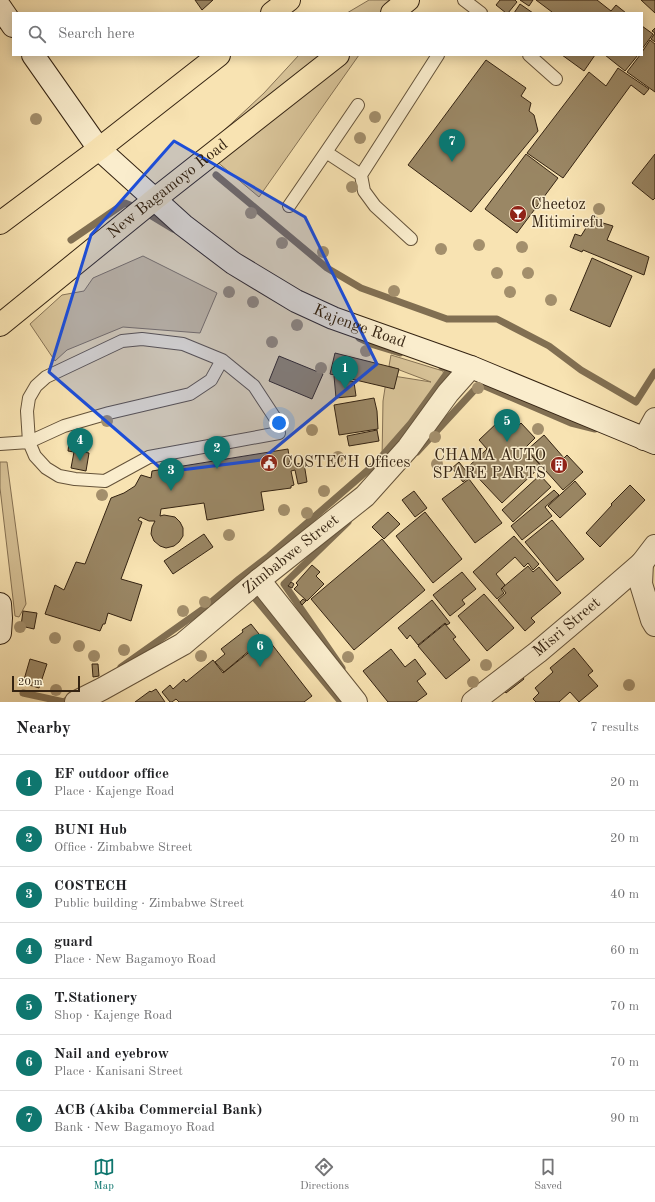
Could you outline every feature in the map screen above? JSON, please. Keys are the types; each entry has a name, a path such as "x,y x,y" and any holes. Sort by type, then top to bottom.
{"highway":[{"path":"273,12 289,0"},
{"path":"393,12 408,0"},
{"path":"0,223 99,149 218,56"},
{"name":"New Bagamoyo Road","path":"0,325 154,199 337,56"}],"street":[{"path":"0,7 12,25"},
{"name":"Kajenge Road","path":"34,56 99,149 183,225 233,263 296,301 333,318 471,367 650,441"},
{"name":"Zimbabwe Street","path":"76,702 183,644 259,580 365,496 408,448 448,393 471,367"},
{"path":"650,441 655,419"},
{"path":"649,554 641,584 652,620 655,625"},
{"name":"Misri Street","path":"473,702 538,652 649,554"},
{"path":"259,580 356,702"},
{"path":"0,604 0,633"}],"lane":[{"path":"410,239 375,206 364,192 361,176 437,56"},
{"path":"530,56 556,79"},
{"path":"289,206 358,104"},
{"path":"326,152 361,176"},
{"path":"142,339 183,344 222,360 254,386 277,421 279,434 149,456 105,481 75,479 59,476 46,468 35,456 29,442 27,411 29,398 36,386 46,377 122,341 142,339"},
{"path":"0,444 29,442 64,426 109,412 190,394 211,380 222,360"}],"highlighted area":[{"path":"174,141 305,217 377,364 261,460 165,472 49,372 91,235"}],"shaded area":[{"path":"369,0 396,0 390,12 349,12"},
{"path":"298,56 358,56 259,197 203,150 264,93"},
{"path":"143,256 217,293 200,333 123,327 67,350 55,361 30,324 62,295 84,291 93,278"},
{"path":"391,355 443,371 445,381 382,460 383,401 387,375 431,382 389,366"},
{"path":"0,462 7,462 26,604 19,617 15,616 0,488"}],"building":[{"path":"195,0 213,0 202,10"},
{"path":"500,0 515,0 517,2 509,12 505,12 496,5"},
{"path":"520,0 533,0 529,6"},
{"path":"536,0 597,0 611,11 616,5 625,12 552,12"},
{"path":"641,0 655,0 655,13"},
{"path":"520,4 532,12 515,12"},
{"path":"643,27 653,34 643,48"},
{"path":"655,33 655,42 651,39"},
{"path":"650,40 655,44 655,92 627,72 639,56 643,56 643,50"},
{"path":"563,56 594,56 584,71"},
{"path":"606,56 637,56 625,71"},
{"path":"486,60 526,88 521,96 531,103 529,111 534,115 538,131 471,212 408,165"},
{"path":"618,68 649,89 644,95 631,85 563,178 527,153 589,72 606,86"},
{"path":"526,154 558,178 517,233 485,209"},
{"path":"655,154 655,198 653,200 632,183"},
{"path":"594,215 603,223 613,226 607,240 649,257 644,275 583,250 582,252 570,247 575,234 581,236"},
{"path":"592,258 632,276 610,327 570,310"},
{"path":"335,353 399,369 394,389 330,374"},
{"path":"279,356 323,374 312,399 269,381"},
{"path":"334,376 354,382 356,396 336,398"},
{"path":"374,398 377,411 378,429 339,435 334,405"},
{"path":"499,421 511,433 521,423 535,438 525,448 541,466 502,503 468,467 487,449 479,440"},
{"path":"377,430 379,441 349,446 347,436"},
{"name":"CHAMA AUTO SPARE PARTS","path":"544,435 564,458 567,455 583,472 563,490 527,450"},
{"path":"69,443 80,445 79,451 89,453 86,471 71,468 74,452 68,451"},
{"path":"288,449 290,463 288,465 304,463 307,482 298,484 295,470 291,471 294,485 291,486 291,488 261,492 264,510 207,520 204,503 161,509 160,516 164,515 175,517 183,528 183,536 179,542 174,546 166,548 160,546 154,541 151,534 155,521 149,521 140,517 138,520 142,522 121,579 142,585 131,621 108,613 105,624 103,624 100,631 45,614 55,585 64,590 76,562 85,564 111,498 124,493 135,486 141,475 151,478 152,471"},
{"path":"459,462 470,476 463,482 452,468"},
{"path":"540,475 551,487 513,522 502,510"},
{"path":"469,479 502,523 475,543 442,499"},
{"path":"575,481 586,494 560,518 548,506"},
{"path":"630,485 645,500 600,547 586,533"},
{"path":"554,490 559,495 545,507 552,516 522,540 511,526"},
{"path":"414,491 427,508 415,517 402,500"},
{"path":"388,512 400,524 384,539 372,527"},
{"path":"425,512 462,559 433,583 396,536"},
{"path":"552,520 584,559 557,581 525,542"},
{"path":"204,534 213,547 173,574 164,561"},
{"path":"514,536 539,564 533,570 528,563 524,567 515,557 496,574 505,585 501,589 504,593 497,599 473,572"},
{"path":"382,539 425,590 354,650 311,599"},
{"path":"312,565 320,572 316,576 324,584 307,601 294,589 298,585 296,583"},
{"path":"528,566 533,572 539,567 561,593 531,618 535,622 525,631 498,600 506,593 502,588"},
{"path":"462,572 476,589 462,600 465,604 450,616 433,595"},
{"path":"291,582 294,584 292,588 288,586"},
{"path":"484,594 514,628 487,651 458,616"},
{"path":"303,599 306,601 302,605 300,602"},
{"path":"432,600 450,623 447,625 445,623 418,645 410,635 407,639 398,628"},
{"path":"23,611 37,613 34,629 21,626"},
{"path":"251,624 263,639 224,672 215,662 225,654 221,649"},
{"path":"445,624 456,637 453,639 470,660 446,679 418,646"},
{"path":"267,638 312,696 304,702 179,702 176,699 170,702 162,692 170,685 173,689 184,679 186,682 213,660 223,673"},
{"path":"574,648 593,671 588,675 598,686 579,702 570,692 559,702 536,702 533,699 539,693 535,688 553,672 550,668"},
{"path":"391,649 405,667 415,659 426,674 417,681 427,694 416,702 388,702 363,671"},
{"path":"30,659 47,664 39,688 23,683"},
{"path":"92,664 98,664 99,676 93,677"},
{"path":"518,671 524,679 506,693 500,685"},
{"path":"156,689 165,702 135,702 150,691 151,692"}],"waterway":[{"path":"216,175 327,268 361,288 447,319 497,319 549,346 581,370 636,402 655,372"},
{"path":"71,240 125,203 140,209 173,229"},
{"path":"359,338 374,345 400,353"},
{"path":"121,667 203,609 269,556 375,464 411,423 450,369 442,367"},
{"path":"417,452 480,384 571,423 595,429"},
{"path":"342,668 284,584 348,522"},
{"path":"249,591 341,702"},
{"path":"23,693 64,702 73,696"}],"place":[{"name":"ACB (Akiba Commercial Bank)","path":"452,162"},
{"name":"Cheetoz Mitimirefu","path":"518,214"},
{"name":"EF outdoor office","path":"345,389"},
{"name":"T.Stationery","path":"507,442"},
{"name":"guard","path":"80,461"},
{"name":"COSTECH Offices","path":"269,463"},
{"name":"CHAMA AUTO SPARE PARTS","path":"559,465"},
{"name":"BUNI Hub","path":"217,469"},
{"name":"COSTECH","path":"171,491"},
{"name":"Nail and eyebrow","path":"260,667"}]}
